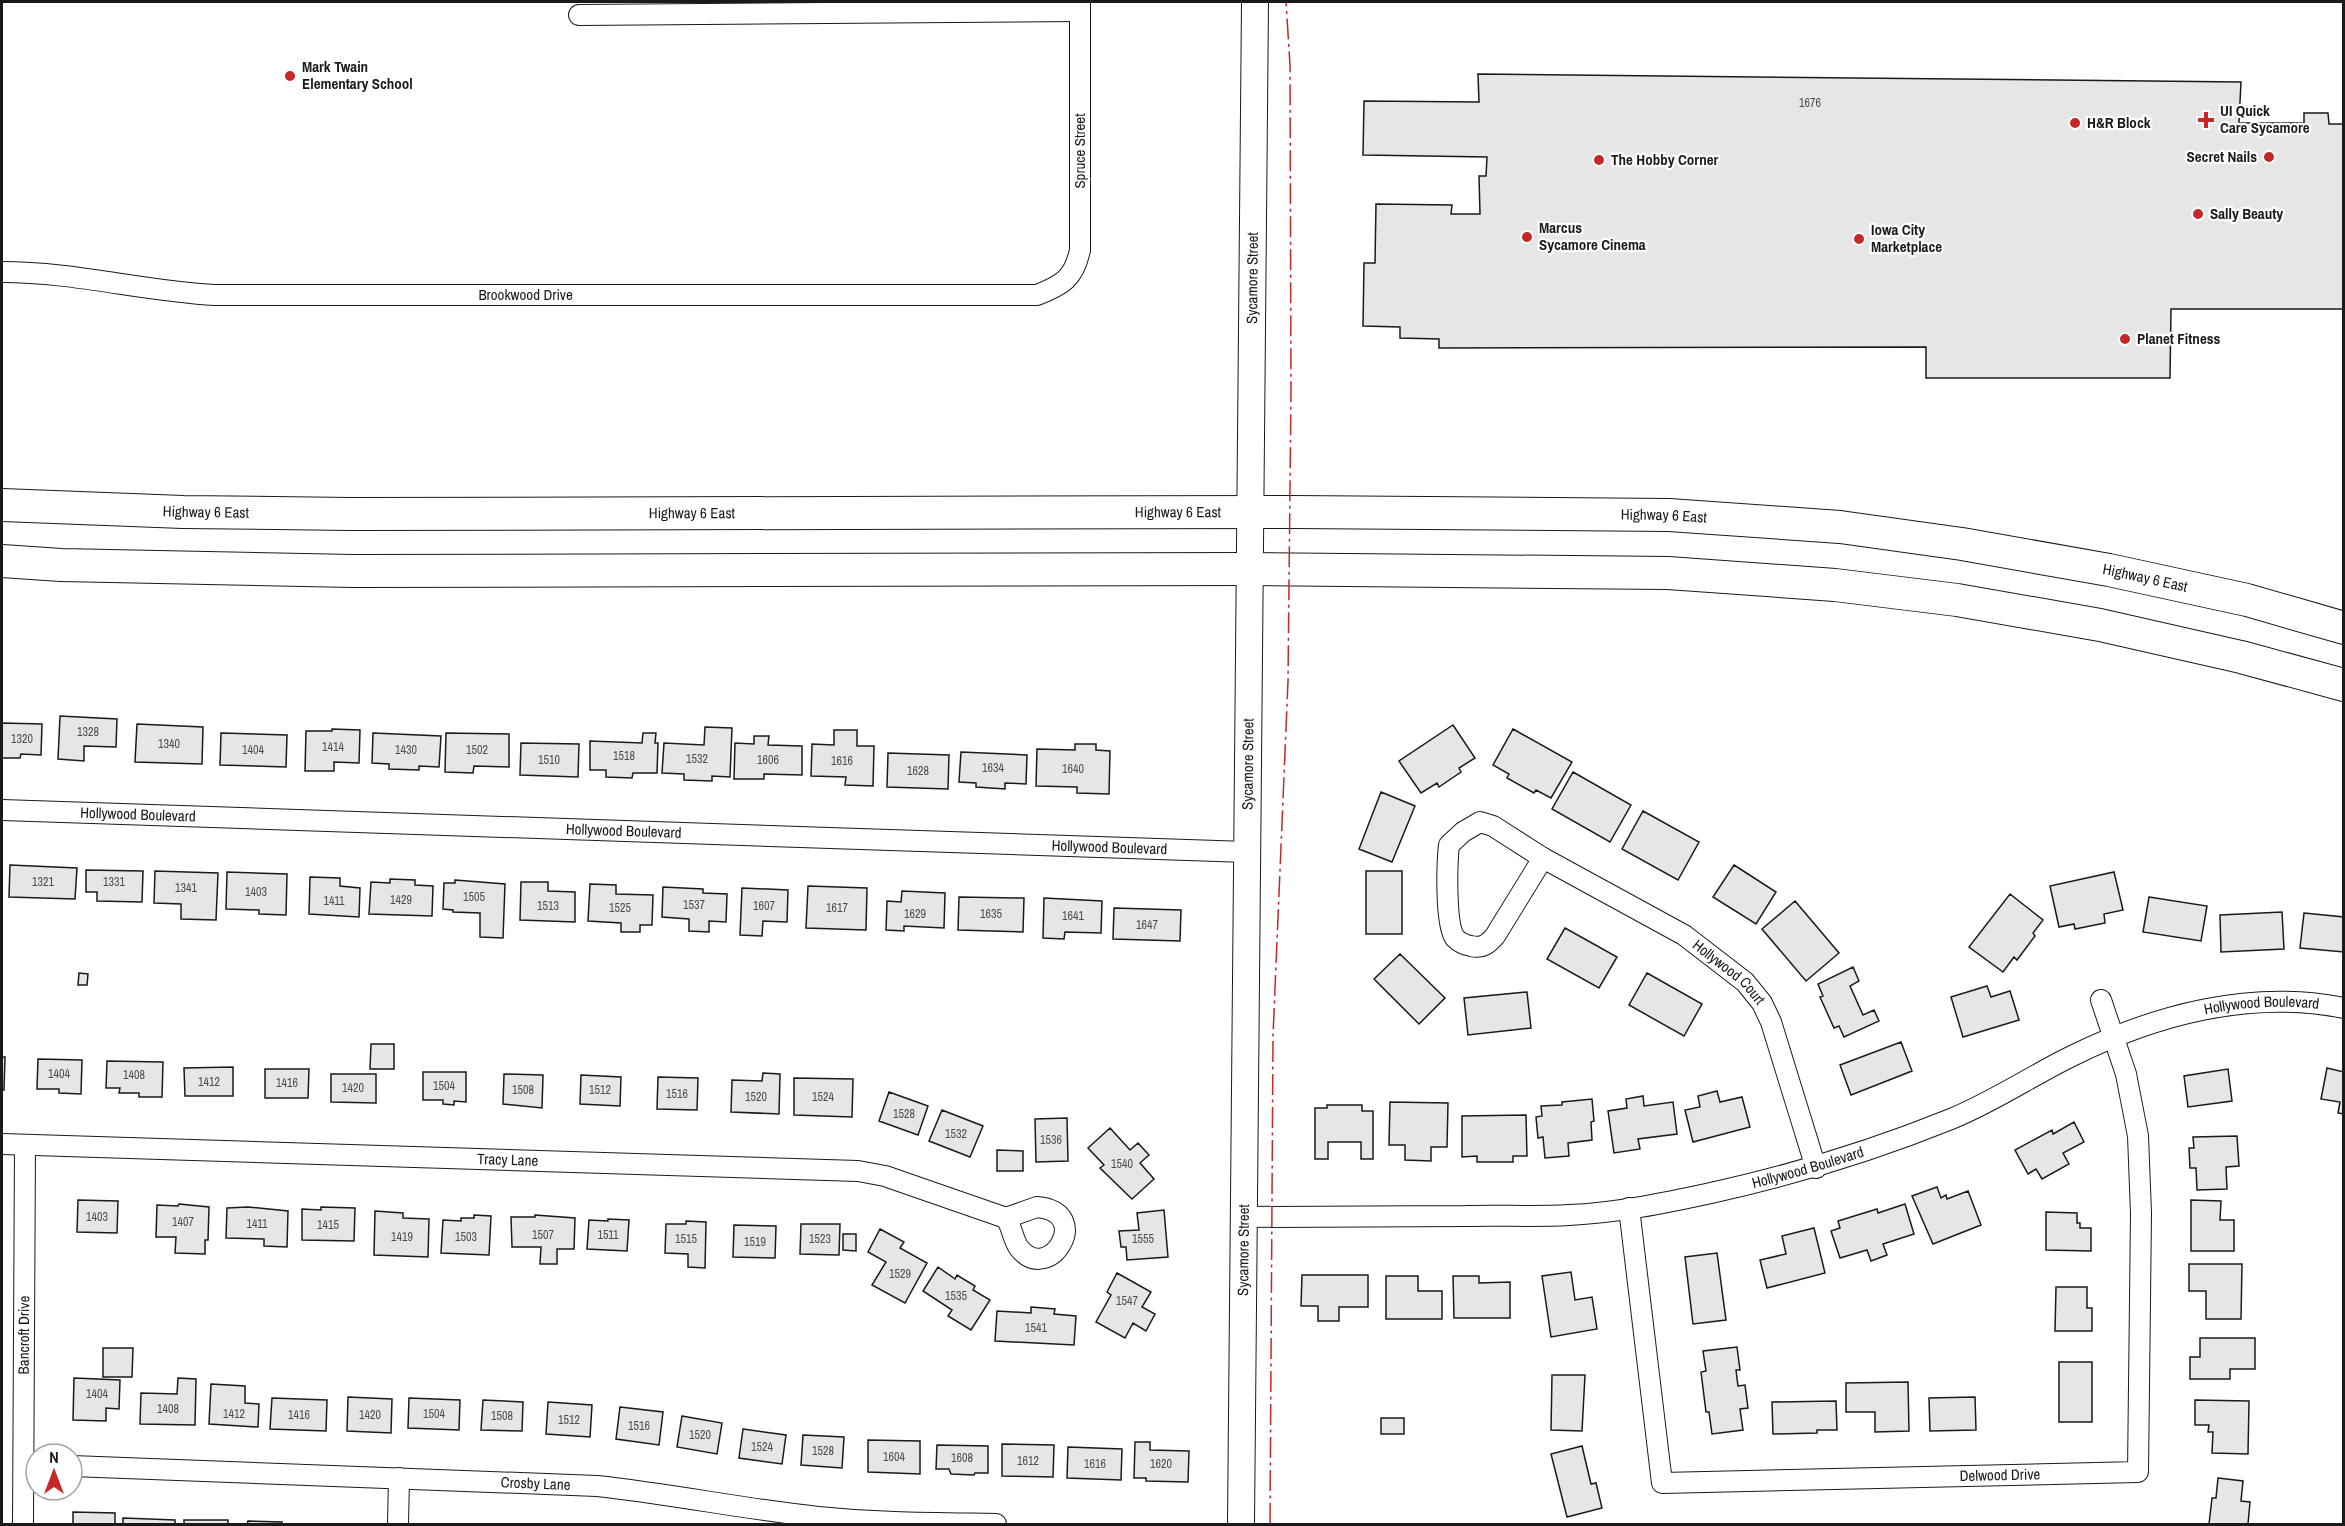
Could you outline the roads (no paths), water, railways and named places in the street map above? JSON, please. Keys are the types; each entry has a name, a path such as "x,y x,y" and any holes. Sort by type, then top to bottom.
{"main road":[{"name":"Highway 6 East","path":"2,505 171,512 351,514 1250,512 1669,515 1840,527 1962,544 2109,570 2247,600 2343,628"},
{"path":"2,561 61,565 353,571 1250,568 1668,573 1835,585 1957,600 2100,625 2241,657 2343,685"}],"street":[{"name":"Sycamore Street","path":"1241,1524 1255,2"},
{"path":"579,15 1079,6"},
{"name":"Spruce Street","path":"1052,290 1076,269 1080,250 1079,6"},
{"name":"Brookwood Drive","path":"2,272 57,274 170,292 215,295 1023,296 1037,295 1052,290"},
{"name":"Hollywood Boulevard","path":"2,810 1247,852"},
{"name":"Hollywood Court","path":"1543,858 1495,936 1487,945 1475,947 1456,939 1452,933 1449,912 1447,862 1449,845 1480,822 1493,826 1543,858 1684,935 1745,982 1762,1003 1771,1022 1816,1168"},
{"name":"Delwood Drive","path":"1629,1208 1662,1483 2138,1472 2141,1173 2134,1107 2115,1037 2101,1000"},
{"name":"Hollywood Boulevard","path":"1243,1217 1570,1215 1629,1208 1710,1193 1816,1168 1851,1157 1960,1115 2016,1088 2071,1056 2155,1022 2196,1011 2239,1004 2288,1003 2343,1008"},
{"name":"Tracy Lane","path":"2,1144 858,1171 885,1176 1006,1218"},
{"name":"Bancroft Drive","path":"25,1145 30,1442"},
{"name":"Crosby Lane","path":"84,1466 597,1486 652,1492 733,1507 820,1517 996,1524"},
{"path":"398,1524 399,1478"},
{"name":"Bancroft Drive","path":"23,1524 26,1502"}],"place":[{"name":"Mark Twain Elementary School","path":"290,76"},
{"name":"UI Quick Care Sycamore","path":"2206,120"},
{"name":"H&R Block","path":"2075,123"},
{"name":"Secret Nails","path":"2269,157"},
{"name":"The Hobby Corner","path":"1599,160"},
{"name":"Sally Beauty","path":"2198,214"},
{"name":"Marcus Sycamore Cinema","path":"1527,237"},
{"name":"Iowa City Marketplace","path":"1859,239"},
{"name":"Planet Fitness","path":"2125,339"}]}
